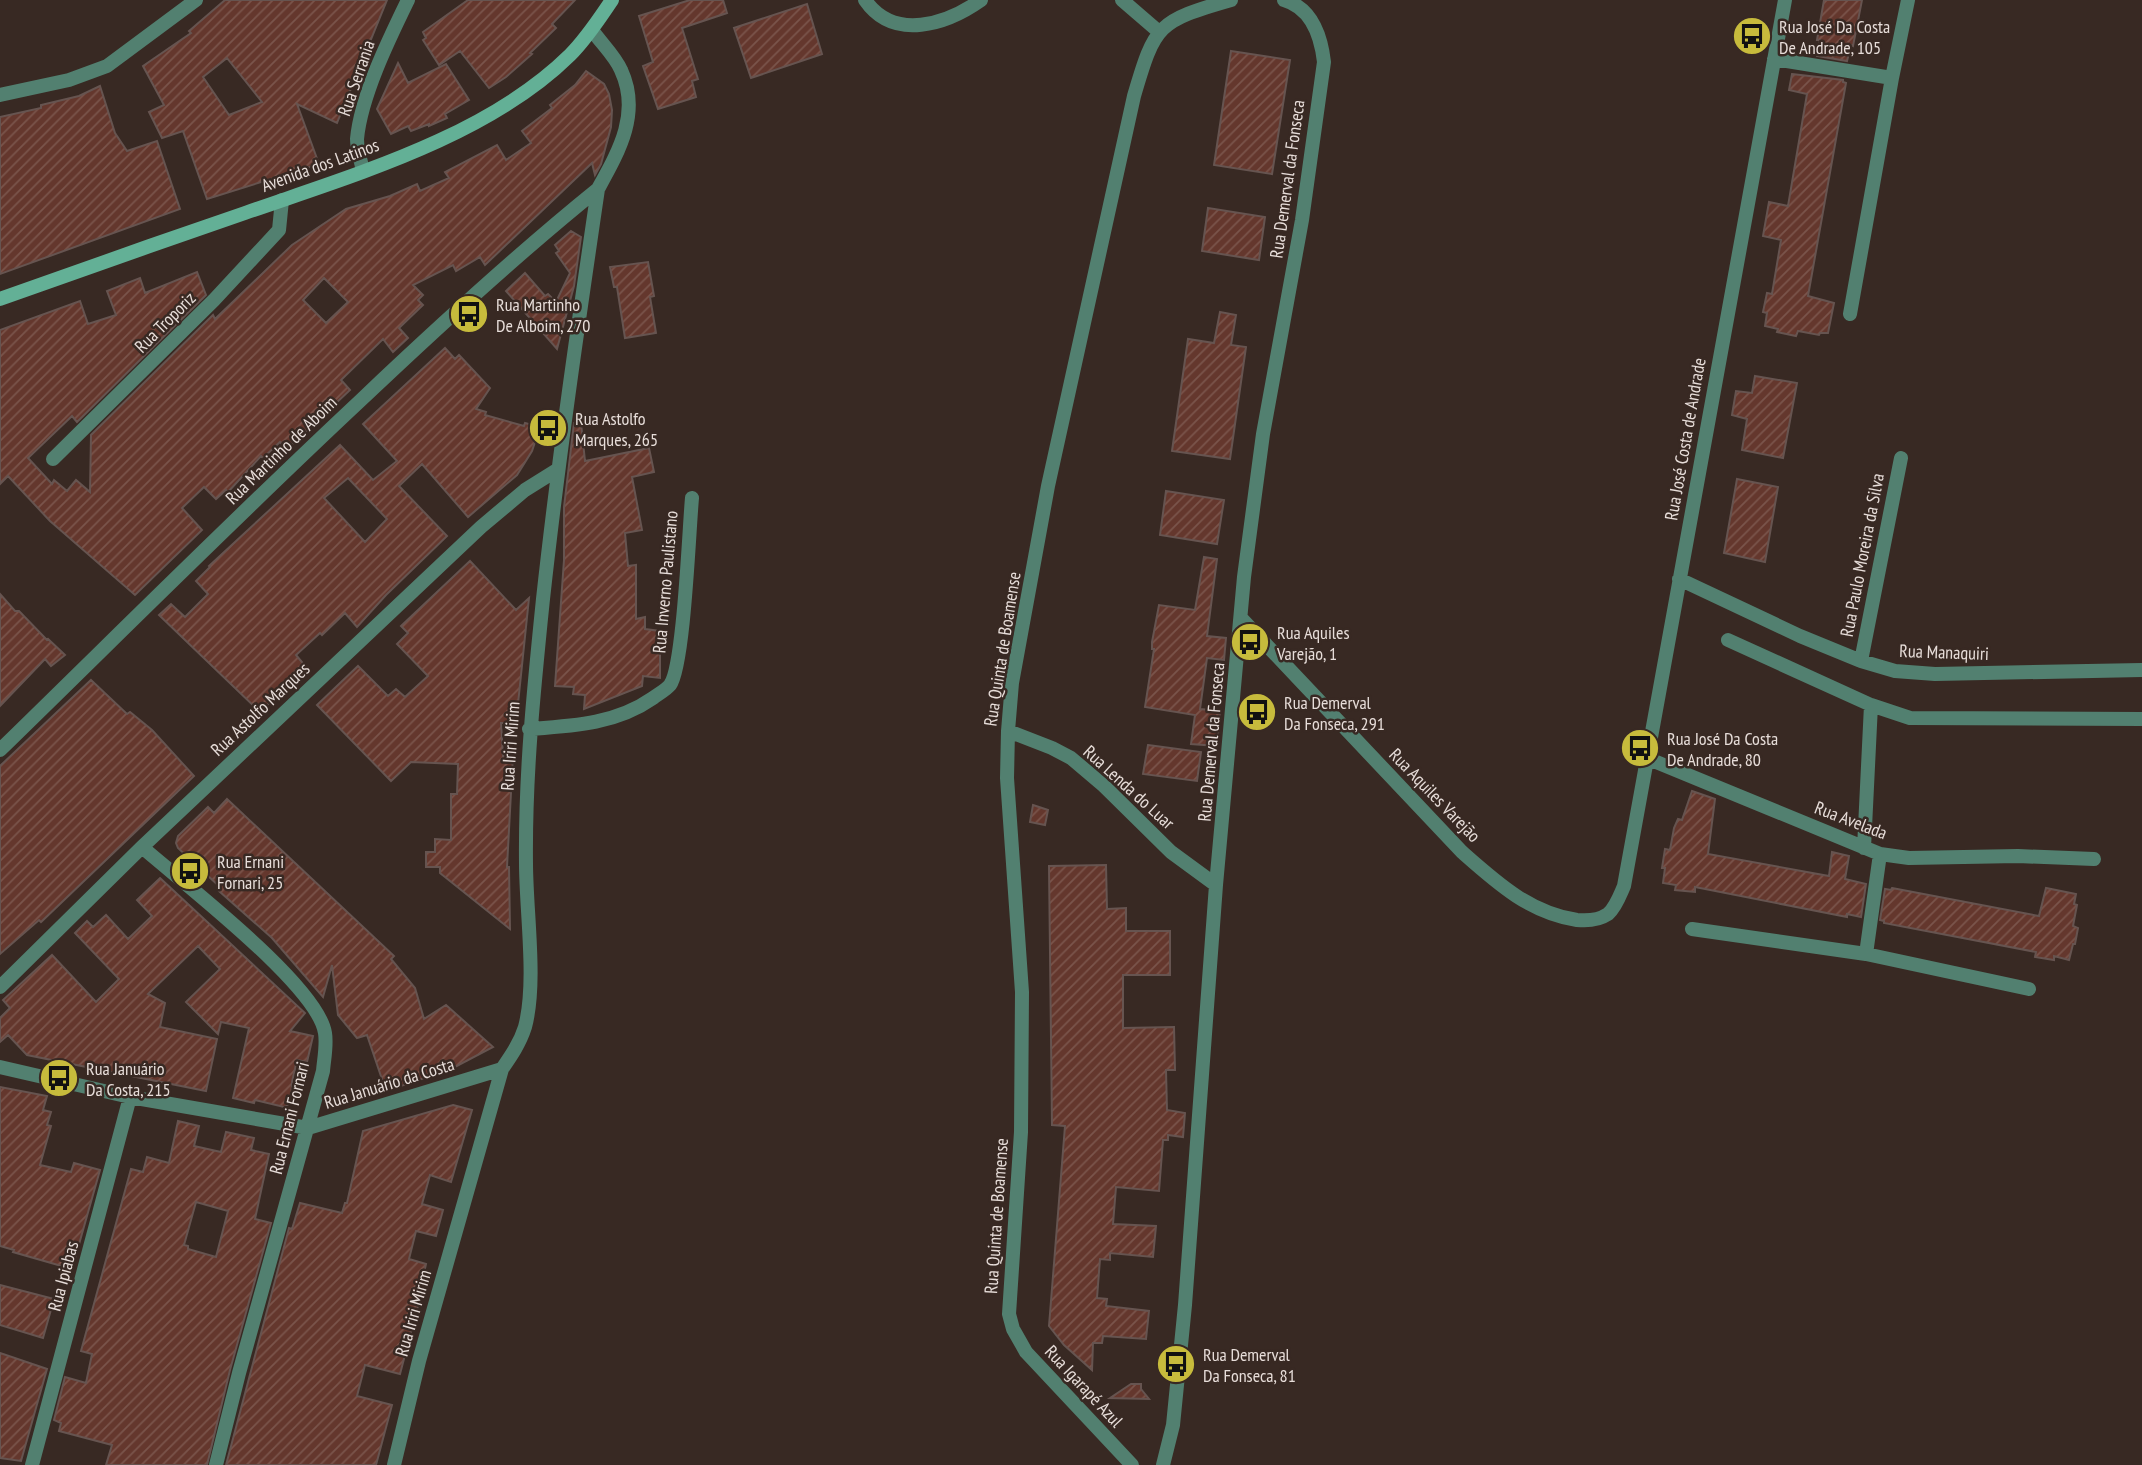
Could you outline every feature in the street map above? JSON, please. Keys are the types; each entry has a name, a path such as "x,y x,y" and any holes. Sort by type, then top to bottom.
{"main road":[{"name":"Avenida dos Latinos","path":"0,299 363,171 482,120 512,102 555,69 592,30 612,0"}],"street":[{"path":"0,95 69,80 107,66 196,0"},
{"name":"Rua Serrania","path":"363,171 357,141 363,108 408,0"},
{"path":"865,0 892,24 910,26 941,21 961,13 981,0"},
{"path":"1122,0 1158,31 1189,12 1231,0"},
{"name":"Rua Demerval da Fonseca","path":"1163,1465 1173,1425 1184,1318 1216,885 1244,576 1263,434 1302,220 1324,62 1316,27 1308,14 1292,2 1284,0"},
{"name":"Rua José Costa de Andrade","path":"1624,886 1785,0"},
{"path":"1850,314 1908,0"},
{"name":"Rua Iriri Mirim","path":"394,1465 419,1361 502,1069 518,1046 525,1027 530,988 526,865 529,729 557,470 598,189 619,152 628,126 630,98 621,69 592,30"},
{"name":"Rua Quinta de Boamense","path":"1013,1329 1009,1306 1016,1240 1021,1132 1022,992 1008,803 1008,731 1018,647 1075,360 1134,96 1147,52 1158,31"},
{"path":"1774,59 1892,78"},
{"name":"Rua Martinho de Aboim","path":"0,750 284,472 524,249 598,189"},
{"name":"Rua Troporiz","path":"53,459 214,300 279,230 282,200"},
{"name":"Rua Paulo Moreira da Silva","path":"1861,661 1901,458"},
{"name":"Rua Astolfo Marques","path":"0,987 142,847 481,527 525,491 557,470"},
{"name":"Rua Inverno Paulistano","path":"529,729 574,726 606,720 642,706 670,686 676,671 680,644 692,498"},
{"name":"Rua Manaquiri","path":"1679,579 1800,636 1861,661 1895,671 1935,674 2142,670"},
{"name":"Rua Aquiles Varejão","path":"1242,619 1462,852 1500,886 1541,912 1588,921 1607,915 1616,904 1624,886"},
{"path":"1728,640 1871,705 1910,718 2142,719"},
{"path":"1864,848 1871,705"},
{"name":"Rua Lenda do Luar","path":"1008,731 1070,758 1104,786 1171,852 1216,885"},
{"name":"Rua Avelada","path":"1648,759 1880,854 1909,858 2018,856 2094,859"},
{"name":"Rua Ernani Fornari","path":"142,847 256,945 309,1000 319,1015 326,1034 323,1071 216,1465"},
{"path":"1866,954 1880,854"},
{"path":"1692,929 1866,954 2029,989"},
{"name":"Rua Januário da Costa","path":"0,1067 130,1097 308,1128 502,1069"},
{"name":"Rua Ipiabas","path":"32,1465 130,1097"},
{"name":"Rua Igarapé Azul","path":"1013,1329 1026,1352 1132,1465"}],"building":[{"path":"225,0 387,0 337,123 297,104 319,164 207,199 183,131 162,138 149,112 164,105 143,66 191,33 189,31","holes":["227,58 262,102 229,115 203,77"]},
{"path":"468,0 575,0 552,24 556,28 530,53 532,54 489,88 460,51 439,65 423,40 426,38 423,32"},
{"path":"690,0 723,0 727,13 682,28 698,79 692,81 696,97 658,109 643,66 653,62 639,16"},
{"path":"1824,0 1862,0 1853,46 1851,45 1847,61 1817,56"},
{"path":"807,4 822,54 751,78 734,28"},
{"path":"1231,51 1290,60 1272,174 1214,165"},
{"path":"398,63 408,83 446,64 469,100 445,114 447,118 429,126 411,131 408,126 391,134 377,109"},
{"path":"586,71 604,84 609,94 611,127 601,164 595,175 592,163 485,265 480,257 456,271 453,265 413,285 423,295 418,300 423,305 399,328 408,338 393,352 383,339 341,380 350,390 287,449 280,442 263,458 261,456 228,492 226,490 216,499 204,487 182,508 202,530 135,595 50,521 8,476 0,484 0,330 80,301 88,324 116,315 107,291 140,278 145,293 197,272 206,295 77,422 72,416 28,458 52,484 54,480 67,491 76,480 90,492 91,435 213,315 215,319 292,245 346,209 390,196 417,184 420,191 449,178 445,172 497,145 506,160 531,143 522,131 552,108 550,105 575,85","holes":["324,278 348,302 326,323 303,300"]},
{"path":"1792,74 1843,80 1846,83 1808,296 1834,303 1828,333 1819,335 1798,331 1796,336 1777,332 1778,329 1765,326 1767,313 1763,312 1767,293 1772,294 1781,240 1763,236 1769,202 1788,206 1807,94 1789,90"},
{"path":"100,86 115,133 127,151 157,141 180,209 0,274 0,117 41,108 41,105 79,96"},
{"path":"1208,208 1265,217 1259,260 1202,251"},
{"path":"571,231 581,237 574,286 557,349 506,291 525,273 545,296 548,294 556,302 570,273 556,253 559,251 555,245"},
{"path":"648,262 654,296 650,297 656,333 625,338 617,287 614,287 610,267"},
{"path":"1220,312 1236,315 1231,345 1246,347 1230,459 1172,451 1188,339 1214,343"},
{"path":"445,348 455,359 459,355 490,388 476,409 486,412 485,415 524,426 525,423 540,427 532,451 517,475 468,517 422,464 399,486 447,536 357,627 345,613 296,655 306,667 260,712 159,615 171,604 185,617 208,594 196,581 209,566 340,445 373,480 397,461 363,424","holes":["348,478 387,519 365,542 324,498"]},
{"path":"1755,376 1797,383 1783,458 1742,450 1747,419 1732,415 1736,391 1752,393"},
{"path":"574,423 581,423 585,461 649,448 654,472 632,477 642,530 625,533 628,566 636,565 636,619 645,617 645,629 660,631 660,678 643,676 642,686 584,709 585,695 573,694 574,687 555,686 564,560 564,507"},
{"path":"1737,479 1778,487 1765,562 1724,553"},
{"path":"1166,491 1224,500 1217,544 1160,535"},
{"path":"1204,557 1217,559 1207,636 1226,638 1224,660 1207,658 1200,709 1220,711 1217,746 1191,744 1195,715 1145,707 1159,605 1195,610"},
{"path":"470,561 516,610 529,598 516,723 501,723 503,756 513,755 507,867 510,929 440,873 440,867 426,867 426,852 435,852 435,839 451,840 451,794 457,794 458,764 411,762 391,781 317,705 358,666 388,696 396,689 405,697 428,676 397,644 408,633 401,626"},
{"path":"0,594 15,611 19,611 65,655 51,666 45,659 0,706"},
{"path":"91,680 127,714 130,712 152,730 194,776 41,922 39,920 0,954 0,766"},
{"path":"1148,745 1201,752 1197,781 1143,774"},
{"path":"1692,791 1715,799 1708,854 1829,876 1832,852 1849,856 1845,879 1866,884 1861,917 1847,914 1847,917 1695,887 1695,892 1675,890 1676,885 1663,883 1665,849 1670,850 1674,828 1678,819 1682,820"},
{"path":"227,799 394,956 391,959 415,988 424,1019 446,1005 493,1047 451,1069 386,1091 367,1035 357,1038 338,1015 332,965 323,997 272,938 219,891 221,888 178,848 178,836 208,807 214,813"},
{"path":"1033,805 1048,810 1045,825 1030,822"},
{"path":"1106,865 1107,909 1126,908 1126,931 1170,931 1170,975 1123,975 1123,1028 1174,1027 1175,1070 1166,1070 1167,1110 1185,1113 1183,1137 1168,1135 1168,1140 1163,1140 1159,1191 1116,1187 1113,1224 1156,1226 1153,1257 1110,1253 1110,1260 1100,1259 1097,1298 1107,1299 1106,1306 1149,1311 1146,1339 1103,1336 1102,1343 1093,1343 1092,1370 1064,1345 1049,1326 1065,1126 1052,1125 1049,866"},
{"path":"160,878 305,1013 290,1031 313,1036 307,1062 297,1060 291,1103 284,1107 233,1098 249,1028 221,1022 218,1034 186,1002 220,969 198,946 148,994 165,1003 160,1027 217,1039 206,1091 27,1055 8,1035 0,1042 0,1018 10,1008 3,1000 52,955 96,1002 119,979 75,933 87,921 93,927 106,915 128,939 152,916 137,900"},
{"path":"1892,888 2039,916 2046,888 2076,894 2073,926 2078,928 2075,944 2069,960 2054,956 2054,960 2035,957 2036,952 1884,923 1880,920 1885,889"},
{"path":"0,1087 47,1096 43,1110 51,1112 47,1125 51,1126 40,1165 71,1172 74,1163 100,1170 72,1269 0,1246"},
{"path":"453,1105 472,1110 451,1182 430,1175 422,1204 443,1210 436,1236 416,1231 409,1259 426,1264 425,1279 400,1374 365,1365 357,1396 392,1405 376,1465 226,1465 289,1228 292,1229 300,1203 342,1213 347,1203 363,1131"},
{"path":"178,1121 199,1126 194,1146 221,1152 226,1132 254,1138 251,1150 269,1154 255,1219 271,1223 207,1465 106,1465 112,1445 59,1431 61,1423 54,1420 65,1377 86,1383 92,1354 81,1351 131,1169 143,1172 147,1157 169,1163","holes":["196,1202 228,1211 216,1257 188,1249 188,1246 184,1245"]},
{"path":"0,1285 54,1299 43,1338 0,1325"},
{"path":"0,1353 47,1369 21,1461 0,1458"},
{"path":"1131,1384 1141,1384 1141,1389 1149,1399 1110,1398"}],"place":[{"name":"Rua José Da Costa De Andrade, 105","path":"1752,36"},
{"name":"Rua Martinho De Alboim, 270","path":"469,314"},
{"name":"Rua Astolfo Marques, 265","path":"548,428"},
{"name":"Rua Aquiles Varejão, 1","path":"1250,642"},
{"name":"Rua Demerval Da Fonseca, 291","path":"1257,712"},
{"name":"Rua José Da Costa De Andrade, 80","path":"1640,748"},
{"name":"Rua Ernani Fornari, 25","path":"190,871"},
{"name":"Rua Januário Da Costa, 215","path":"59,1078"},
{"name":"Rua Demerval Da Fonseca, 81","path":"1176,1364"}]}
